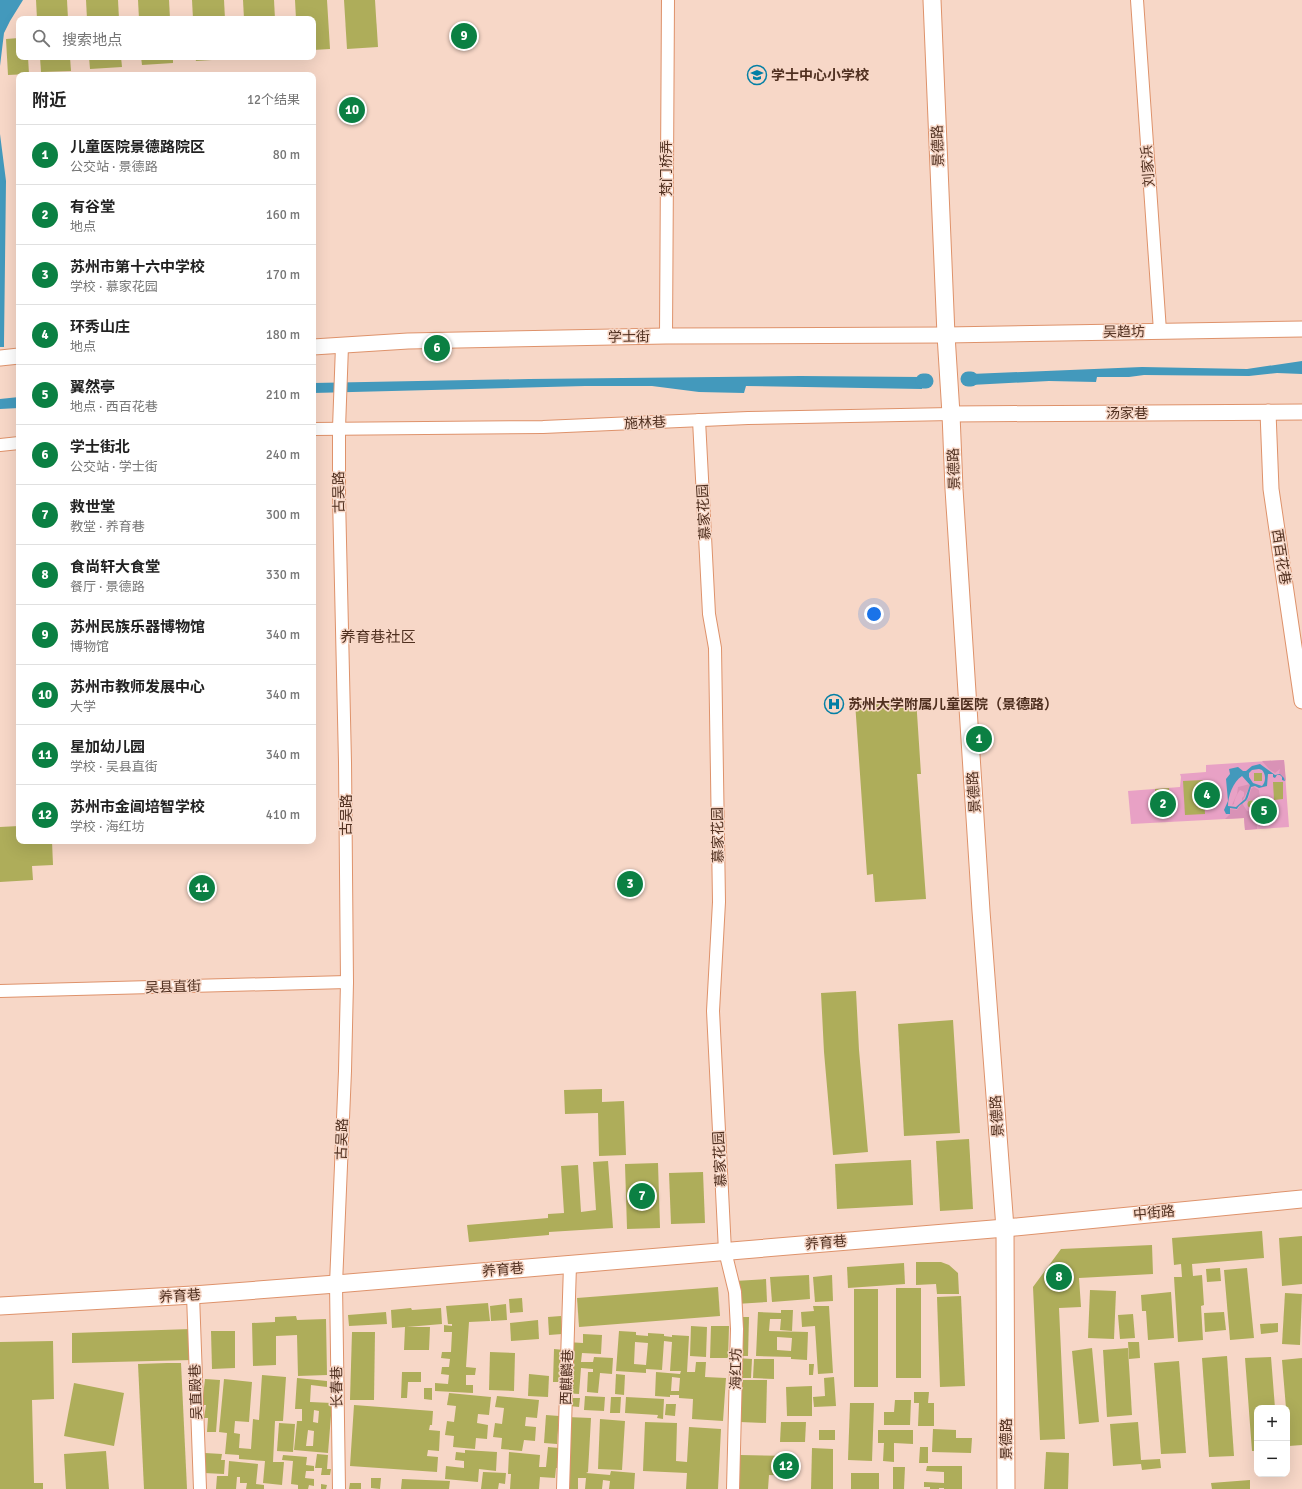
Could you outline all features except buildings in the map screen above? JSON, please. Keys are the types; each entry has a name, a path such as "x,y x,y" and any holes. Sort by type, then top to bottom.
{"main road":[{"name":"景德路","path":"932,0 954,489 981,911 1005,1228 1006,1489"},
{"name":"中街路","path":"1005,1228 1302,1199"},
{"name":"养育巷","path":"0,1306 193,1295 336,1284 1005,1228"}],"street":[{"name":"梵门桥弄","path":"666,336 668,0"},
{"name":"刘家浜","path":"1136,0 1160,331"},
{"name":"吴趋坊","path":"946,335 1302,329"},
{"name":"学士街","path":"316,347 408,342 666,336 946,335"},
{"name":"古吴路","path":"336,1284 345,1071 347,982 345,762 339,497 339,428 342,346"},
{"path":"0,358 16,356"},
{"name":"西百花巷","path":"1268,412 1271,489 1302,701"},
{"name":"汤家巷","path":"951,414 1302,412"},
{"name":"施林巷","path":"316,429 543,427 748,418 951,414"},
{"name":"慕家花园","path":"699,420 708,614 715,648 718,902 713,1010 725,1251"},
{"path":"0,444 16,444"},
{"name":"吴县直街","path":"0,991 347,982"},
{"name":"海红坊","path":"725,1251 735,1292 737,1329 733,1489"},
{"name":"西麒麟巷","path":"563,1489 570,1264"},
{"name":"长春巷","path":"336,1284 339,1489"},
{"name":"吴直殿巷","path":"193,1295 200,1489"}],"shaded area":[{"path":"1284,760 1289,827 1245,830 1244,818 1131,824 1128,791 1180,787 1180,774 1206,772 1206,765"},
{"path":"1284,760 1286,781 1279,773 1280,769 1275,773 1262,761"},
{"path":"1250,784 1242,801 1244,792 1240,790 1236,796 1238,787"},
{"path":"1254,787 1259,790 1261,805 1256,815 1257,829 1245,830 1244,818 1225,819 1230,814 1230,809 1237,810 1242,803 1247,811 1253,812 1253,807 1255,807 1254,801 1246,801 1249,797 1251,789"}],"water":[{"path":"0,0 23,0 4,33 0,66"},
{"path":"0,134 6,181 4,347 0,347"},
{"path":"1302,361 1302,374 1277,373 1249,376 1144,375 1129,377 1097,377 1096,382 1049,381 971,385 971,374 1142,367 1247,369"},
{"path":"800,376 923,377 922,389 746,386 744,393 699,392 652,386 585,386 316,393 316,383"},
{"path":"16,397 16,408 0,409 0,399"},
{"path":"1260,764 1275,775 1280,774 1285,781 1282,780 1280,775 1277,775 1275,778 1273,777 1273,774 1268,774 1267,786 1259,788 1255,786 1251,787 1246,801 1237,809 1230,808 1230,814 1226,814 1224,810 1228,801 1226,779 1230,774 1229,769 1238,767 1243,771 1246,771 1252,766","holes":["1252,770 1262,770 1265,776 1262,786 1253,783 1249,777 1249,773","1242,776 1250,785 1245,799 1236,807 1228,806 1232,790 1236,782"]}],"place":[{"name":"苏州民族乐器博物馆","path":"464,36"},
{"name":"学士中心小学校","path":"757,75"},
{"name":"苏州市教师发展中心","path":"352,110"},
{"name":"学士街北","path":"437,348"},
{"name":"苏州大学附属儿童医院（景德路）","path":"834,704"},
{"name":"儿童医院景德路院区","path":"979,739"},
{"name":"环秀山庄","path":"1207,795"},
{"name":"有谷堂","path":"1163,804"},
{"name":"翼然亭","path":"1264,811"},
{"name":"苏州市第十六中学校","path":"630,884"},
{"name":"星加幼儿园","path":"202,888"},
{"name":"救世堂","path":"642,1196"},
{"name":"食尚轩大食堂","path":"1059,1277"},
{"name":"苏州市金阊培智学校","path":"786,1466"}],"district":[{"name":"养育巷社区","path":"378,637"}]}
